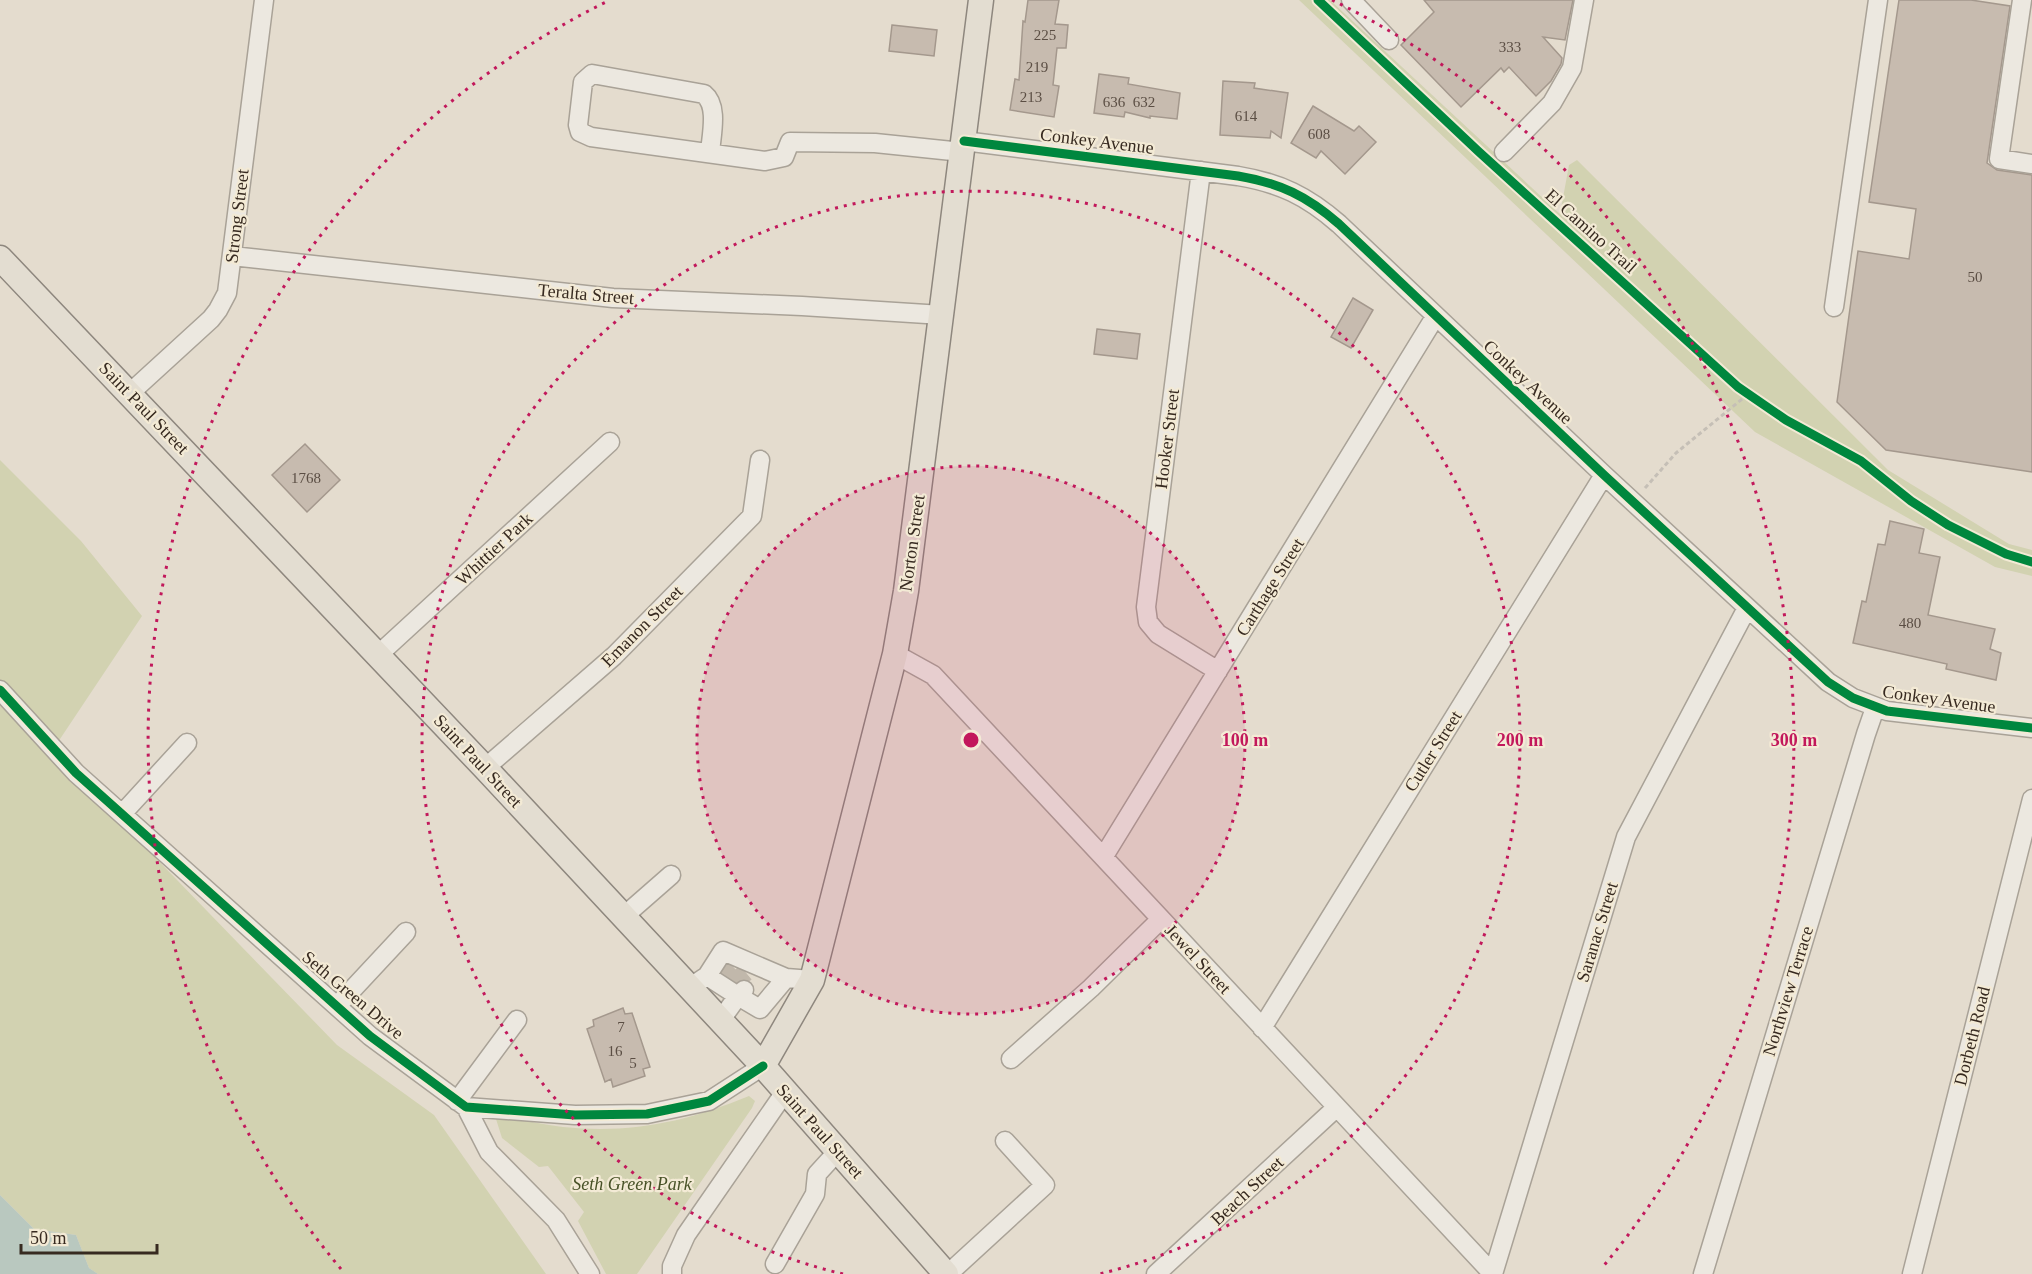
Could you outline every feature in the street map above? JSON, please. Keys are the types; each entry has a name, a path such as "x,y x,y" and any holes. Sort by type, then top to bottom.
{"main road":[{"name":"Norton Street","path":"763,1066 812,980 895,654 906,591 981,0"},
{"name":"Saint Paul Street","path":"0,258 485,768 623,917 721,985 720,1021 763,1066 947,1274"}],"street":[{"name":"Strong Street","path":"130,393 218,310 226,293 264,0"},
{"path":"1351,0 1389,40"},
{"path":"1504,152 1552,103 1572,68 1584,0"},
{"path":"1834,307 1878,0"},
{"path":"2022,0 1999,159 2032,164"},
{"path":"592,74 704,94 709,99 712,110 710,153 591,137 580,132 578,125 583,82 592,74"},
{"name":"Conkey Avenue","path":"710,153 765,161 784,157 790,142 875,142 963,146 1257,179 1302,196 1339,224 1435,317 1828,682 1853,698 1875,708 1899,714 2032,728"},
{"name":"Hooker Street","path":"1201,171 1146,616 1152,628 1218,671"},
{"name":"Teralta Street","path":"232,256 613,298 942,315"},
{"name":"Carthage Street","path":"1104,856 1435,317"},
{"name":"Whittier Park","path":"378,655 610,442"},
{"name":"Emanon Street","path":"485,768 614,656 752,516 760,460"},
{"name":"Cutler Street","path":"1262,1028 1604,475"},
{"name":"Saranac Street","path":"1493,1274 1626,837 1747,608"},
{"name":"Jewel Street","path":"895,654 933,675 1493,1274"},
{"name":"Seth Green Drive","path":"0,690 76,772 122,814 370,1036 462,1104"},
{"name":"Northview Terrace","path":"1703,1274 1875,708"},
{"path":"122,814 187,743"},
{"name":"Dorbeth Road","path":"1912,1274 2032,799"},
{"path":"623,917 671,875"},
{"path":"1011,1059 1091,988 1161,919"},
{"path":"337,1006 406,932"},
{"path":"720,1021 723,951 751,966 786,978 812,980"},
{"path":"721,985 760,1009 786,978"},
{"path":"462,1104 517,1020"},
{"path":"462,1104 575,1115 647,1114 709,1101 763,1066"},
{"path":"672,1274 672,1266 686,1235 785,1092"},
{"path":"462,1104 489,1152 556,1220 590,1274"},
{"name":"Beach Street","path":"1156,1274 1337,1107"},
{"path":"947,1274 1045,1185 1005,1141"},
{"path":"775,1264 815,1194 817,1174 838,1151"}],"path":[{"path":"1738,387 1757,401"},
{"path":"1634,503 1656,473 1676,453 1748,395"}],"green space":[{"path":"1299,0 1330,0 1560,214 1569,165 1577,160 1888,470 2009,544 2032,550 2032,576 1995,567 1755,432"},
{"path":"0,460 81,541 142,616 52,751 337,1045 434,1115 546,1274 98,1274 89,1268 76,1235 34,1229 0,1195"},
{"name":"Seth Green Park","path":"749,1096 755,1101 752,1108 637,1274 606,1274 578,1221 584,1212 548,1166 539,1167 502,1138 496,1119 499,1116 588,1129 635,1127 703,1113"}],"shaded area":[{"path":"0,1195 34,1229 76,1235 89,1268 98,1274 0,1274"}],"building":[{"path":"1028,0 1059,0 1055,24 1068,25 1066,48 1057,48 1053,85 1059,86 1054,117 1010,110 1015,79 1019,80 1023,21 1025,22"},
{"path":"1424,0 1573,0 1565,40 1543,37 1562,58 1561,64 1551,81 1536,96 1509,67 1504,72 1501,68 1461,107 1401,45 1434,12"},
{"path":"1899,0 1971,0 2010,6 1987,163 1997,170 2032,175 2032,472 1886,450 1837,402 1858,251 1909,259 1916,209 1869,202"},
{"path":"892,25 937,30 934,56 889,51"},
{"path":"1099,74 1129,78 1128,84 1180,93 1177,119 1150,116 1150,118 1125,112 1124,117 1094,113"},
{"path":"1223,81 1255,83 1254,88 1288,93 1281,138 1271,131 1270,138 1220,135"},
{"path":"1313,106 1354,131 1359,126 1376,142 1345,174 1321,151 1316,158 1291,143"},
{"path":"1353,298 1373,310 1351,348 1331,337"},
{"path":"1097,329 1140,334 1137,359 1094,354"},
{"path":"305,444 340,480 307,512 272,475"},
{"path":"1890,521 1924,529 1919,553 1940,557 1928,615 1995,629 1990,649 2001,653 1996,680 1946,669 1947,664 1853,643 1862,601 1866,602 1878,544 1885,545"},
{"path":"623,1008 625,1014 632,1013 650,1067 643,1069 645,1076 613,1087 611,1079 605,1082 587,1029 594,1026 593,1020"}],"tunnel":[{"path":"719,978 737,962"},
{"path":"732,984 750,969"}],"cycle path":[{"name":"El Camino Trail","path":"1318,0 1478,151 1738,387 1786,420 1861,461 1911,501 1948,525 2006,554 2032,562"},
{"path":"964,141 1238,176 1280,187 1304,198 1339,224 1604,475 1828,682 1853,698 1887,711 2032,728"},
{"path":"0,690 76,773 370,1036 466,1107 575,1115 647,1114 709,1101 763,1066"}]}
